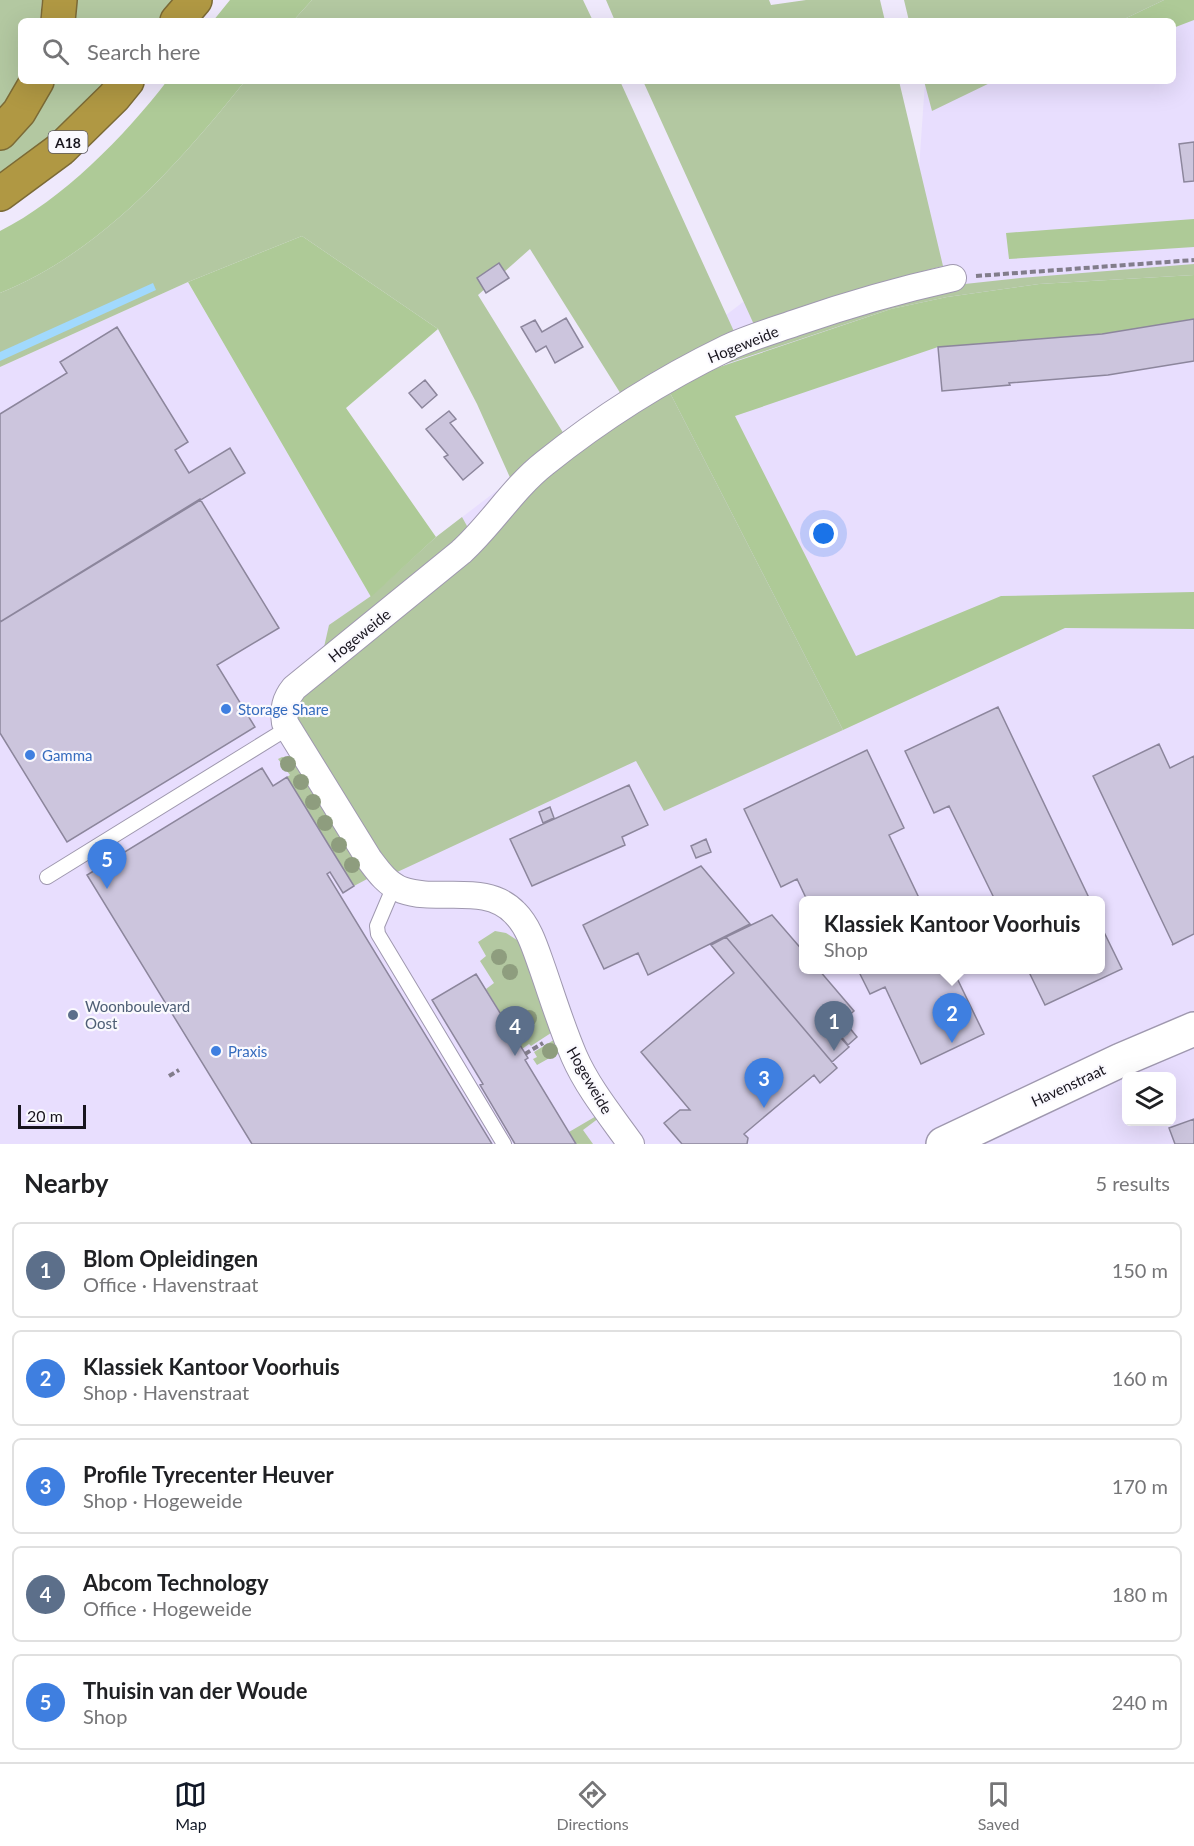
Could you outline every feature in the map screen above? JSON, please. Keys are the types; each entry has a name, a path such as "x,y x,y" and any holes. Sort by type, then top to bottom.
{"highway":[{"path":"58,18 60,0"},
{"path":"180,18 195,0"},
{"path":"0,133 19,112 35,84"},
{"name":"A18","path":"0,194 61,149 125,84"}],"street":[{"name":"Hogeweide","path":"631,1144 598,1100 575,1060 533,942 524,923 507,905 490,898 472,895 422,894 402,890 380,874 285,723 285,704 288,695 461,552 543,464 594,427 656,387 729,347 855,302 953,278"},
{"name":"Havenstraat","path":"943,1144 1121,1060 1194,1029"}],"lane":[{"path":"47,877 288,728"},
{"path":"394,886 377,926 378,934 504,1144"}],"path":[{"path":"953,278 1194,260"},
{"path":"169,1076 179,1070"}],"shaded area":[{"path":"1143,0 1194,0 1194,1144 0,1144 0,367 188,282 367,590 743,302 914,241 925,84 1176,84 1176,18 1095,18"}],"green space":[{"path":"0,0 42,0 40,18 18,18 18,84 0,112"},
{"path":"71,0 183,0 168,18 68,18"},
{"path":"230,0 312,0 296,18 215,18"},
{"path":"312,0 583,0 592,18 296,18"},
{"path":"606,0 769,0 771,5 806,0 880,0 884,18 614,18"},
{"path":"904,0 1164,0 1126,18 908,18"},
{"path":"1164,0 1194,0 1194,20 1176,27 1176,18 1126,18"},
{"path":"46,84 113,84 0,182 0,150 6,145"},
{"path":"165,84 243,84 165,174 104,230 37,276 0,293 0,231 23,218 69,184 112,144"},
{"path":"243,84 621,84 737,338 624,399 530,249 478,295 567,439 512,482 477,404 438,329 302,236 188,282 0,367 0,293 37,276 104,230 165,174"},
{"path":"644,84 900,84 943,266 848,294 756,329"},
{"path":"925,84 988,84 932,111"},
{"path":"1194,219 1194,247 1009,259 1006,233"},
{"path":"302,236 438,329 346,408 436,537 371,597 188,282"},
{"path":"1194,264 1194,275 1039,284 947,297 891,309 711,369 708,363 937,287"},
{"path":"1194,275 1194,319 1102,334 938,347 735,416 856,656 1001,596 1194,592 1194,629 1065,628 843,730 666,385 891,309 947,297 1039,284"},
{"path":"666,385 843,730 664,811 636,761 393,874 382,862 290,705 550,465"},
{"path":"462,517 472,535 322,656 329,625 371,596 436,537"},
{"path":"282,757 294,759 369,878 354,886 287,777 290,775 278,759"},
{"path":"495,931 506,933 520,942 554,1031 522,1049 486,989 494,983 480,961 486,956 478,942"},
{"path":"557,1038 562,1051 537,1065 533,1059 537,1057 534,1052"},
{"path":"598,1115 599,1118 583,1130 593,1144 576,1144 569,1132"}],"water":[{"path":"153,283 156,290 0,361 0,352"}],"building":[{"path":"1194,142 1194,181 1184,182 1179,144"},
{"path":"499,263 509,278 486,293 477,278"},
{"path":"566,318 583,347 555,363 546,346 536,352 521,327 535,320 542,332"},
{"path":"1194,319 1194,361 1108,375 942,391 938,347 1102,334"},
{"path":"117,327 188,442 175,450 189,473 230,448 245,473 0,622 0,414 67,373 60,362"},
{"path":"425,380 437,395 422,408 409,393"},
{"path":"449,411 456,419 450,423 483,463 463,480 444,457 448,455 426,429"},
{"path":"200,499 279,628 217,665 255,727 67,842 0,733 0,622"},
{"path":"998,707 1088,896 993,896 949,806 934,813 905,751"},
{"path":"1159,744 1170,768 1194,756 1194,934 1172,945 1093,776"},
{"path":"867,750 904,828 889,835 918,896 805,896 797,879 781,887 744,809"},
{"path":"262,768 273,786 287,777 354,886 343,893 330,872 327,874 492,1144 252,1144 87,875"},
{"path":"629,785 648,825 622,837 625,845 532,886 510,839"},
{"path":"550,807 554,818 543,823 539,812"},
{"path":"706,839 711,852 696,858 691,846"},
{"path":"701,866 750,924 648,975 638,953 604,969 583,925"},
{"path":"772,915 799,946 799,974 822,974 854,1011 833,1029 849,1047 832,1062 726,937"},
{"path":"1105,934 1122,969 1045,1005 1030,974 1105,974"},
{"path":"726,937 837,1068 820,1083 814,1075 744,1134 748,1138 747,1144 682,1144 664,1123 680,1110 690,1110 641,1052 734,973 711,945"},
{"path":"476,974 528,1058 525,1060 576,1144 515,1144 480,1085 483,1084 432,1000"},
{"path":"860,974 955,974 984,1034 921,1064 885,987 870,994"},
{"path":"844,1021 857,1037 848,1045 835,1029"},
{"path":"1194,1119 1194,1144 1175,1144 1169,1128"}],"place":[{"name":"Storage Share","path":"226,709"},
{"name":"Gamma","path":"30,755"},
{"name":"Thuisin van der Woude","path":"107,889"},
{"name":"Woonboulevard Oost","path":"73,1015"},
{"name":"Klassiek Kantoor Voorhuis","path":"952,1043"},
{"name":"Praxis","path":"216,1051"},
{"name":"Blom Opleidingen","path":"834,1051"},
{"name":"Abcom Technology","path":"515,1056"},
{"name":"Profile Tyrecenter Heuver","path":"764,1108"}]}
